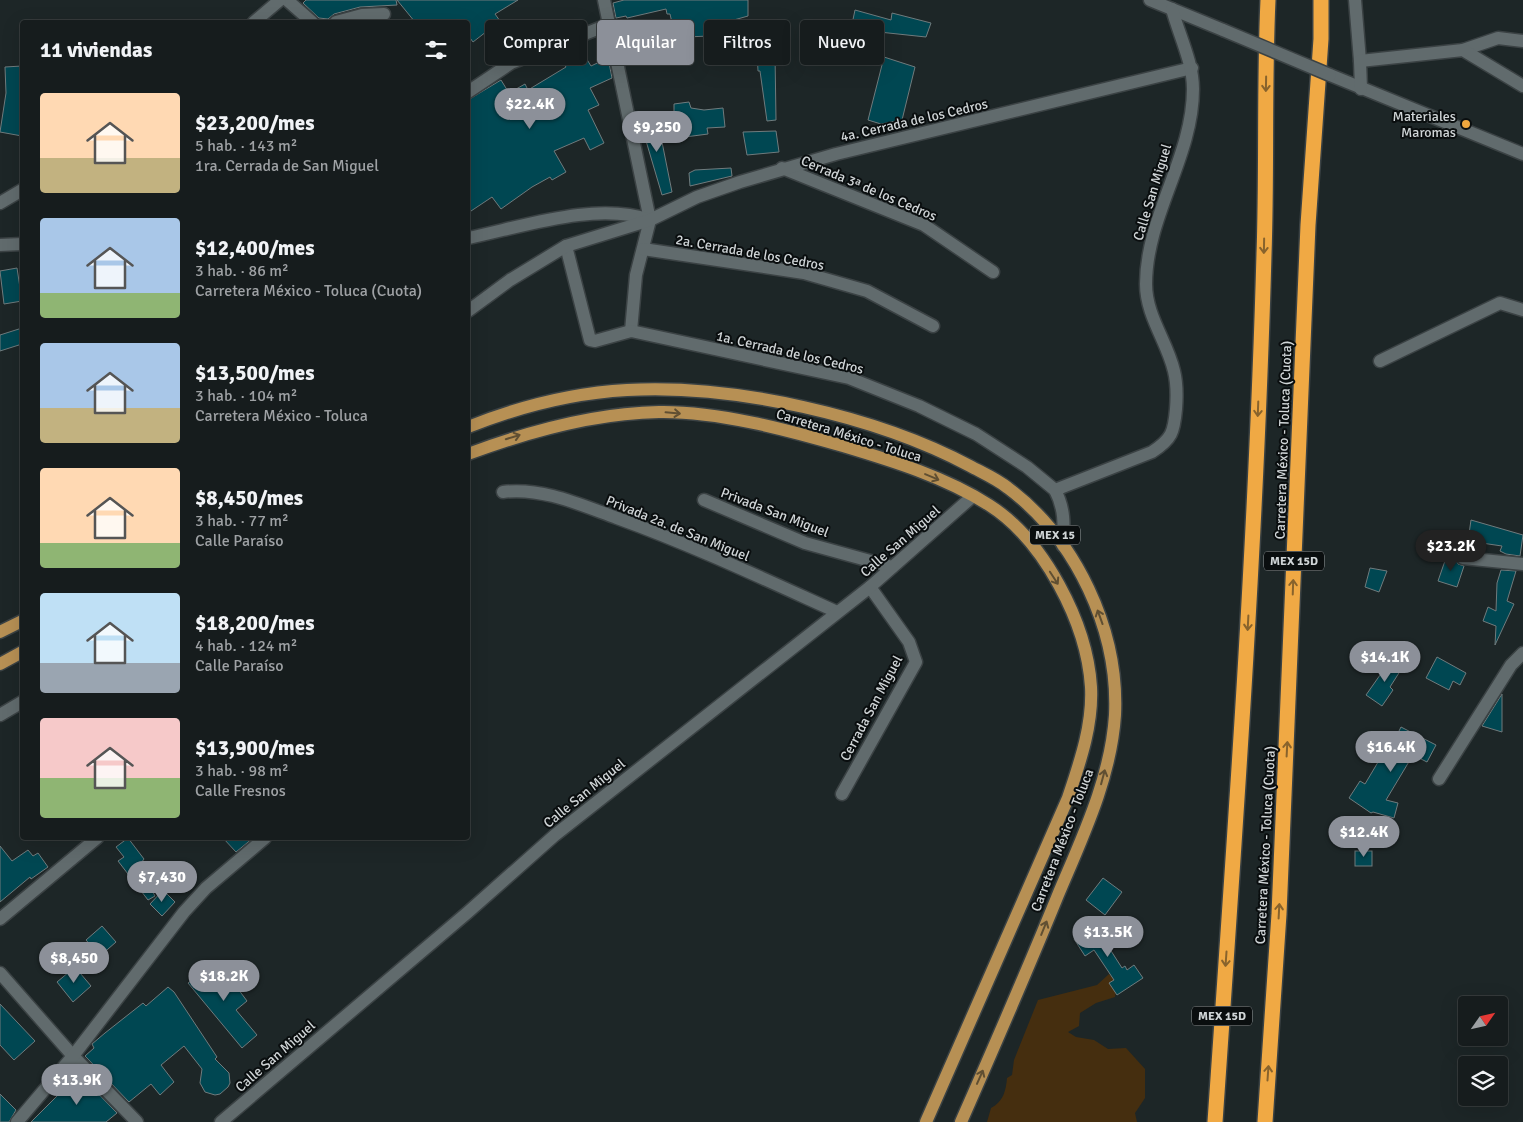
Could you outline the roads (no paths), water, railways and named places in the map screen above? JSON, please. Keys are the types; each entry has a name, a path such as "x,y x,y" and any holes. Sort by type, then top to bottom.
{"highway":[{"name":"Carretera México - Toluca (Cuota)","path":"1214,1122 1238,808 1255,476 1264,253 1268,0"},
{"name":"Carretera México - Toluca (Cuota)","path":"1264,1122 1279,904 1308,225 1322,0"}],"main road":[{"name":"Carretera México - Toluca","path":"470,426 520,409 550,402 625,390 671,391 762,400 822,412 888,431 950,455 1006,486 1040,517 1063,546 1092,596 1103,624 1114,689 1114,716 1110,746 1103,779 1086,826 1021,985 961,1122"},
{"name":"Carretera México - Toluca","path":"470,453 537,430 622,415 660,412 752,423 816,438 915,470 973,496 996,510 1019,530 1058,582 1071,608 1087,658 1091,688 1090,709 1084,746 1068,798 926,1122"},
{"path":"0,632 20,622"},
{"path":"0,664 20,653"}],"street":[{"path":"256,20 280,0"},
{"path":"287,0 310,20"},
{"path":"604,0 609,20"},
{"path":"1150,0 1361,89 1523,154"},
{"path":"1355,0 1361,89"},
{"name":"Calle San Miguel","path":"1055,490 1152,452 1165,443 1173,431 1176,381 1148,302 1147,266 1151,240 1180,157 1192,109 1192,68 1172,9"},
{"path":"343,20 362,15 384,14"},
{"path":"470,91 511,63 597,29"},
{"path":"1360,61 1464,50 1498,38 1523,40"},
{"path":"1464,50 1523,86"},
{"path":"618,65 650,220 636,275 631,331"},
{"name":"4a. Cerrada de los Cedros","path":"650,220 697,197 782,168 1192,68"},
{"name":"Cerrada 3ª de los Cedros","path":"782,168 924,225 993,272"},
{"path":"0,204 20,191"},
{"path":"470,238 561,217 598,213 639,216 650,220"},
{"path":"470,309 510,280 566,246 650,220"},
{"path":"0,246 20,244"},
{"name":"1a. Cerrada de los Cedros","path":"566,246 590,340 595,341 631,331 849,378 919,406 976,434 1026,467 1055,490"},
{"name":"2a. Cerrada de los Cedros","path":"643,249 804,273 867,292 933,326"},
{"path":"1380,361 1500,303 1523,310"},
{"path":"1055,490 1065,518 1063,546"},
{"name":"Privada 2a. de San Miguel","path":"503,492 525,491 581,505 662,534 837,612"},
{"name":"Calle San Miguel","path":"221,1122 467,913 555,835 870,587 973,496"},
{"name":"Privada San Miguel","path":"704,500 805,543 892,567"},
{"path":"1463,558 1523,564"},
{"name":"Cerrada San Miguel","path":"842,794 916,662 909,642 870,587"},
{"path":"1439,779 1500,682 1523,653"},
{"path":"0,715 20,703"},
{"path":"0,919 95,840"},
{"path":"17,1122 73,1056 189,906 206,888 263,840"},
{"path":"0,973 73,1056 137,1122"}],"place":[{"name":"Materiales Maromas","path":"1466,124"}]}
